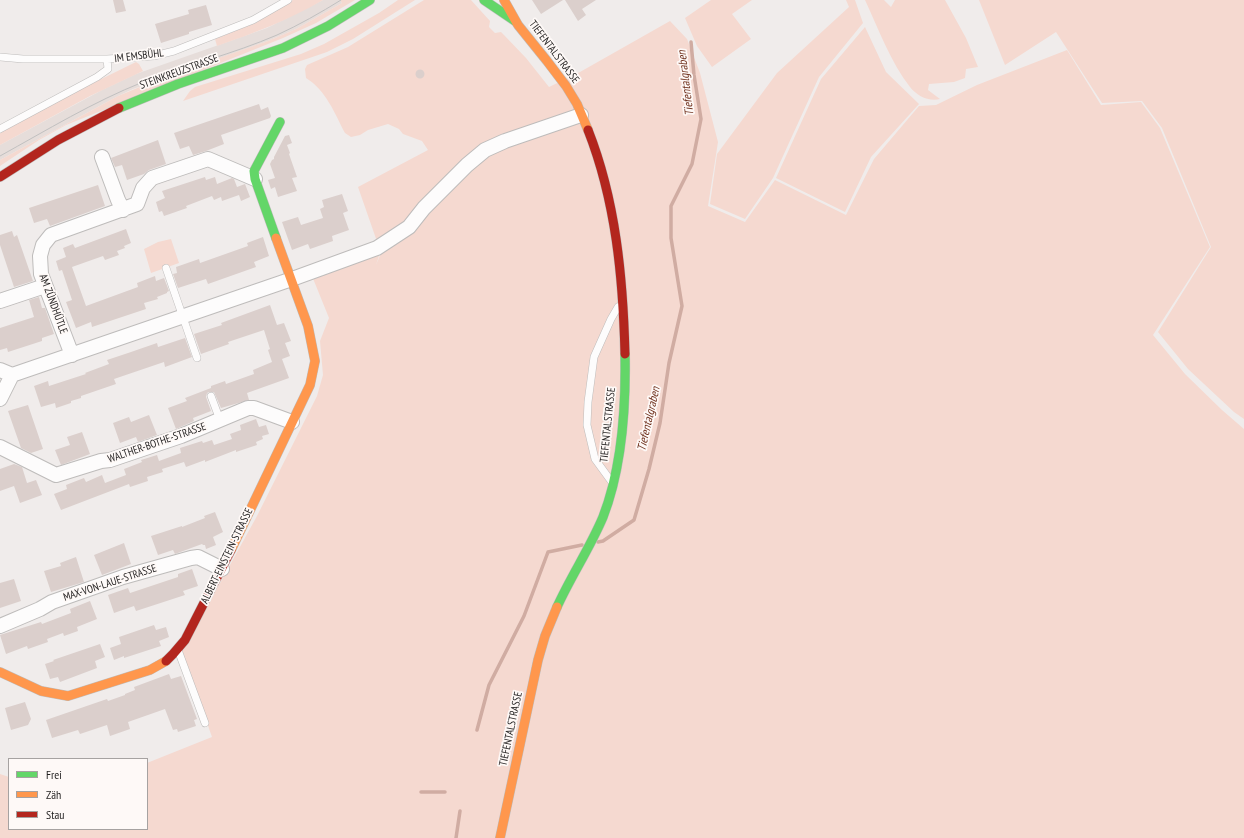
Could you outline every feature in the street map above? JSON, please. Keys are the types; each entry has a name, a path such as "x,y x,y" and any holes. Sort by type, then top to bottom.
{"street":[{"name":"STEINKREUZSTRASSE","path":"0,177 51,144 112,111 163,90 284,47 330,25 370,0"},
{"name":"TIEFENTALSTRASSE","path":"484,0 502,14 515,21"},
{"name":"TIEFENTALSTRASSE","path":"500,838 538,660 545,634 554,611 594,537 606,510 613,483 620,440 624,397 625,343 623,300 610,200 603,176 581,115 572,96 557,73 515,21 504,0"},
{"path":"0,399 6,372 72,355 292,279 376,248 409,227 424,208 485,150 511,139 581,115"},
{"path":"280,122 254,172 255,179 292,279"},
{"path":"102,157 123,210"},
{"name":"AM ZÜNDHÜTLE","path":"72,355 44,286 41,274 40,256 43,245 51,235 137,204 142,188 152,178 208,159 255,179"},
{"name":"ALBERT-EINSTEIN-STRASSE","path":"0,672 45,693 56,696 68,696 150,670 163,664 178,650 185,640 222,569 310,384 315,361 308,326 292,279"},
{"path":"0,301 44,286"},
{"name":"WALTHER-BOTHE-STRASSE","path":"0,447 56,475 101,461 110,460 181,436 248,408 254,408 292,422"},
{"name":"MAX-VON-LAUE-STRASSE","path":"0,626 40,609 52,602 123,577 191,558 198,557 222,569"}],"lane":[{"name":"IM EMSBÜHL","path":"1,55 23,59 107,59 154,56 174,51 253,20 288,0"},
{"path":"0,129 97,77 108,69 107,59"},
{"path":"166,268 197,358"},
{"path":"613,483 595,459 587,425 588,402 594,357 614,314 623,300"},
{"path":"211,396 220,420"},
{"path":"178,650 205,723"}],"shaded area":[{"path":"293,0 323,0 271,26 217,46 215,39 257,22"},
{"path":"323,0 340,0 342,3 296,29 268,41 133,89 0,160 0,145 104,89 136,74 267,28"},
{"path":"340,0 355,0 316,23 283,38 66,125 39,140 0,166 0,160 118,96 159,79 268,41 296,29 342,3"},
{"path":"398,0 415,0 353,39 327,52 183,101 195,87 301,54 324,44 379,13"},
{"path":"424,0 471,0 490,21 489,27 495,33 501,32 504,35 526,58 549,87 580,72 670,21 687,39 700,73 718,142 708,206 745,222 775,180 846,215 874,159 919,106 936,105 977,85 1067,50 1101,105 1141,102 1160,128 1210,247 1153,335 1185,374 1244,429 1244,838 0,838 0,774 8,777 8,830 148,830 148,763 212,737 182,652 257,516 317,396 323,375 320,341 329,318 312,276 380,253 376,265 381,253 358,187 428,150 422,141 403,134 399,129 388,124 351,137 345,133 334,110 319,89 306,78 305,69 307,65 348,47"},
{"path":"711,0 752,0 732,14 751,39 712,67 697,46 685,18"},
{"path":"846,0 855,0 863,23 819,77 773,178 745,219 710,204 717,154 777,73 849,7"},
{"path":"865,0 884,0 891,7 895,0 945,0 966,38 978,67 966,69 965,78 954,82 929,84 928,90 940,99 932,100 920,96 903,78 885,45"},
{"path":"979,0 1244,0 1244,419 1234,412 1188,369 1158,332 1211,247 1162,128 1142,101 1102,103 1056,32 1005,65"},
{"path":"865,27 886,72 919,104 871,157 845,212 776,178 821,79"},
{"path":"136,62 143,71 90,96 0,145 0,132"},
{"path":"171,239 179,263 151,273 144,249 158,242"}],"building":[{"path":"113,0 123,0 126,11 116,13"},
{"path":"532,0 563,0 541,14"},
{"path":"565,0 596,0 582,9 586,15 578,21"},
{"path":"206,5 212,25 161,43 155,24 189,14 188,10"},
{"path":"420,69 425,74 420,79 415,74"},
{"path":"259,104 261,110 268,107 271,116 270,118 221,135 224,144 206,151 193,155 189,146 180,149 174,133"},
{"path":"289,135 292,143 287,145 297,177 292,178 297,191 278,197 275,187 271,189 268,180 275,178 270,164 285,136"},
{"path":"158,140 166,164 127,180 122,165 115,167 111,158"},
{"path":"205,177 206,180 215,177 217,184 232,178 234,179 237,187 245,184 250,197 241,201 239,195 222,201 221,197 214,200 212,196 186,206 187,208 164,216 162,211 159,212 156,202 165,198 162,191"},
{"path":"98,185 105,206 50,226 47,219 34,223 29,208"},
{"path":"342,194 348,211 343,213 349,230 332,236 333,241 310,249 308,244 292,250 282,222 298,217 301,225 323,218 320,209 324,207 322,200"},
{"path":"126,229 131,243 124,246 125,248 117,251 119,255 105,260 103,256 72,267 86,306 138,287 137,283 155,276 156,281 164,278 169,291 157,297 158,299 144,303 146,309 92,327 91,322 76,328 66,302 72,300 62,270 59,271 56,261 66,257 63,248 73,244 75,248"},
{"path":"12,231 14,237 17,235 33,281 14,287 0,245 0,235"},
{"path":"263,237 269,256 254,262 256,267 208,284 206,279 178,288 173,274 177,273 176,267 199,259 200,263 248,246 247,243"},
{"path":"39,297 42,308 45,308 54,334 42,338 42,341 8,352 7,348 0,350 0,328 34,317 29,300"},
{"path":"270,305 277,325 284,323 291,341 285,343 290,356 282,359 289,378 247,393 249,400 221,408 214,392 209,392 207,393 206,397 211,411 193,418 194,421 176,429 168,408 187,401 185,398 211,388 211,386 225,381 226,384 254,374 253,370 272,362 268,350 270,349 264,330 228,342 229,344 201,354 194,334 222,325 221,323"},
{"path":"185,338 192,357 165,367 164,362 114,379 116,384 81,396 81,398 71,401 71,403 56,408 55,403 41,407 34,386 48,381 49,386 86,374 85,373 109,364 107,360 157,343 158,347"},
{"path":"28,405 43,449 31,453 21,448 8,411"},
{"path":"149,415 157,435 138,442 136,437 120,443 113,423 129,417 131,422"},
{"path":"256,419 259,427 266,425 269,434 262,436 263,439 256,442 257,445 236,452 236,450 205,462 205,460 186,467 184,462 162,469 163,472 147,477 148,481 130,487 129,484 61,510 54,494 67,489 66,485 84,478 86,482 102,475 105,483 126,475 124,469 142,462 141,460 157,455 159,461 181,453 180,448 202,441 203,443 212,440 214,445 232,439 230,434 241,430 240,425"},
{"path":"82,432 90,454 61,465 55,450 70,445 67,437"},
{"path":"14,464 22,467 27,483 36,480 42,495 20,503 14,486 0,491 0,469"},
{"path":"215,512 223,532 213,537 216,545 206,549 205,545 202,544 175,554 173,550 158,555 151,536 182,527 205,518 204,516"},
{"path":"124,543 131,564 102,575 94,555"},
{"path":"76,557 84,582 51,592 44,571 61,566 60,563"},
{"path":"192,569 198,586 183,591 185,595 136,611 134,606 114,613 108,595 128,588 130,593 178,577 178,574"},
{"path":"14,579 21,601 0,608 0,583"},
{"path":"90,601 97,619 77,627 78,631 64,636 63,633 47,639 48,642 28,649 27,646 6,654 0,635 41,622 42,624 71,613 70,609"},
{"path":"154,625 156,630 166,627 169,637 159,641 161,646 114,660 110,648 121,644 119,637"},
{"path":"100,644 105,657 95,661 97,668 60,682 58,677 50,679 45,664"},
{"path":"169,674 171,679 181,676 197,719 194,720 196,726 178,732 177,729 173,730 165,709 128,722 130,729 110,736 107,725 80,734 78,730 52,738 46,720 107,699 108,701 125,695 135,690 134,687"},
{"path":"25,702 31,719 28,725 11,730 5,708"}],"waterway":[{"name":"Tiefentalgraben","path":"598,542 603,541 634,520 649,469 660,423 669,363 682,306 671,238 671,206 692,164 701,119 694,75 691,42"},
{"name":"Tiefentalgraben","path":"477,730 489,685 524,616 548,552 582,545"},
{"name":"Tiefentalgraben","path":"421,792 445,792"},
{"name":"Tiefentalgraben","path":"456,838 460,811"}],"tram line":[{"path":"0,156 106,98 143,82 244,48 277,35 309,19 341,0"}],"traffic: fast":[{"path":"119,108 178,84 283,48 328,26 370,0"},
{"path":"484,0 515,21"},
{"path":"276,238 255,179 254,171 280,122"},
{"path":"557,607 603,517 615,478 622,437 625,395 625,354"}],"traffic: slow":[{"path":"504,0 518,25 566,86 577,104 588,130"},
{"path":"231,550 310,385 315,361 308,326 276,238"},
{"path":"500,838 538,660 545,636 557,607"},
{"path":"0,672 41,691 68,696 150,670 166,661"}],"traffic: jam":[{"path":"0,177 58,140 119,108"},
{"path":"588,130 598,157 605,184 616,240 620,268 625,354"},
{"path":"166,661 185,640 231,550"}]}
